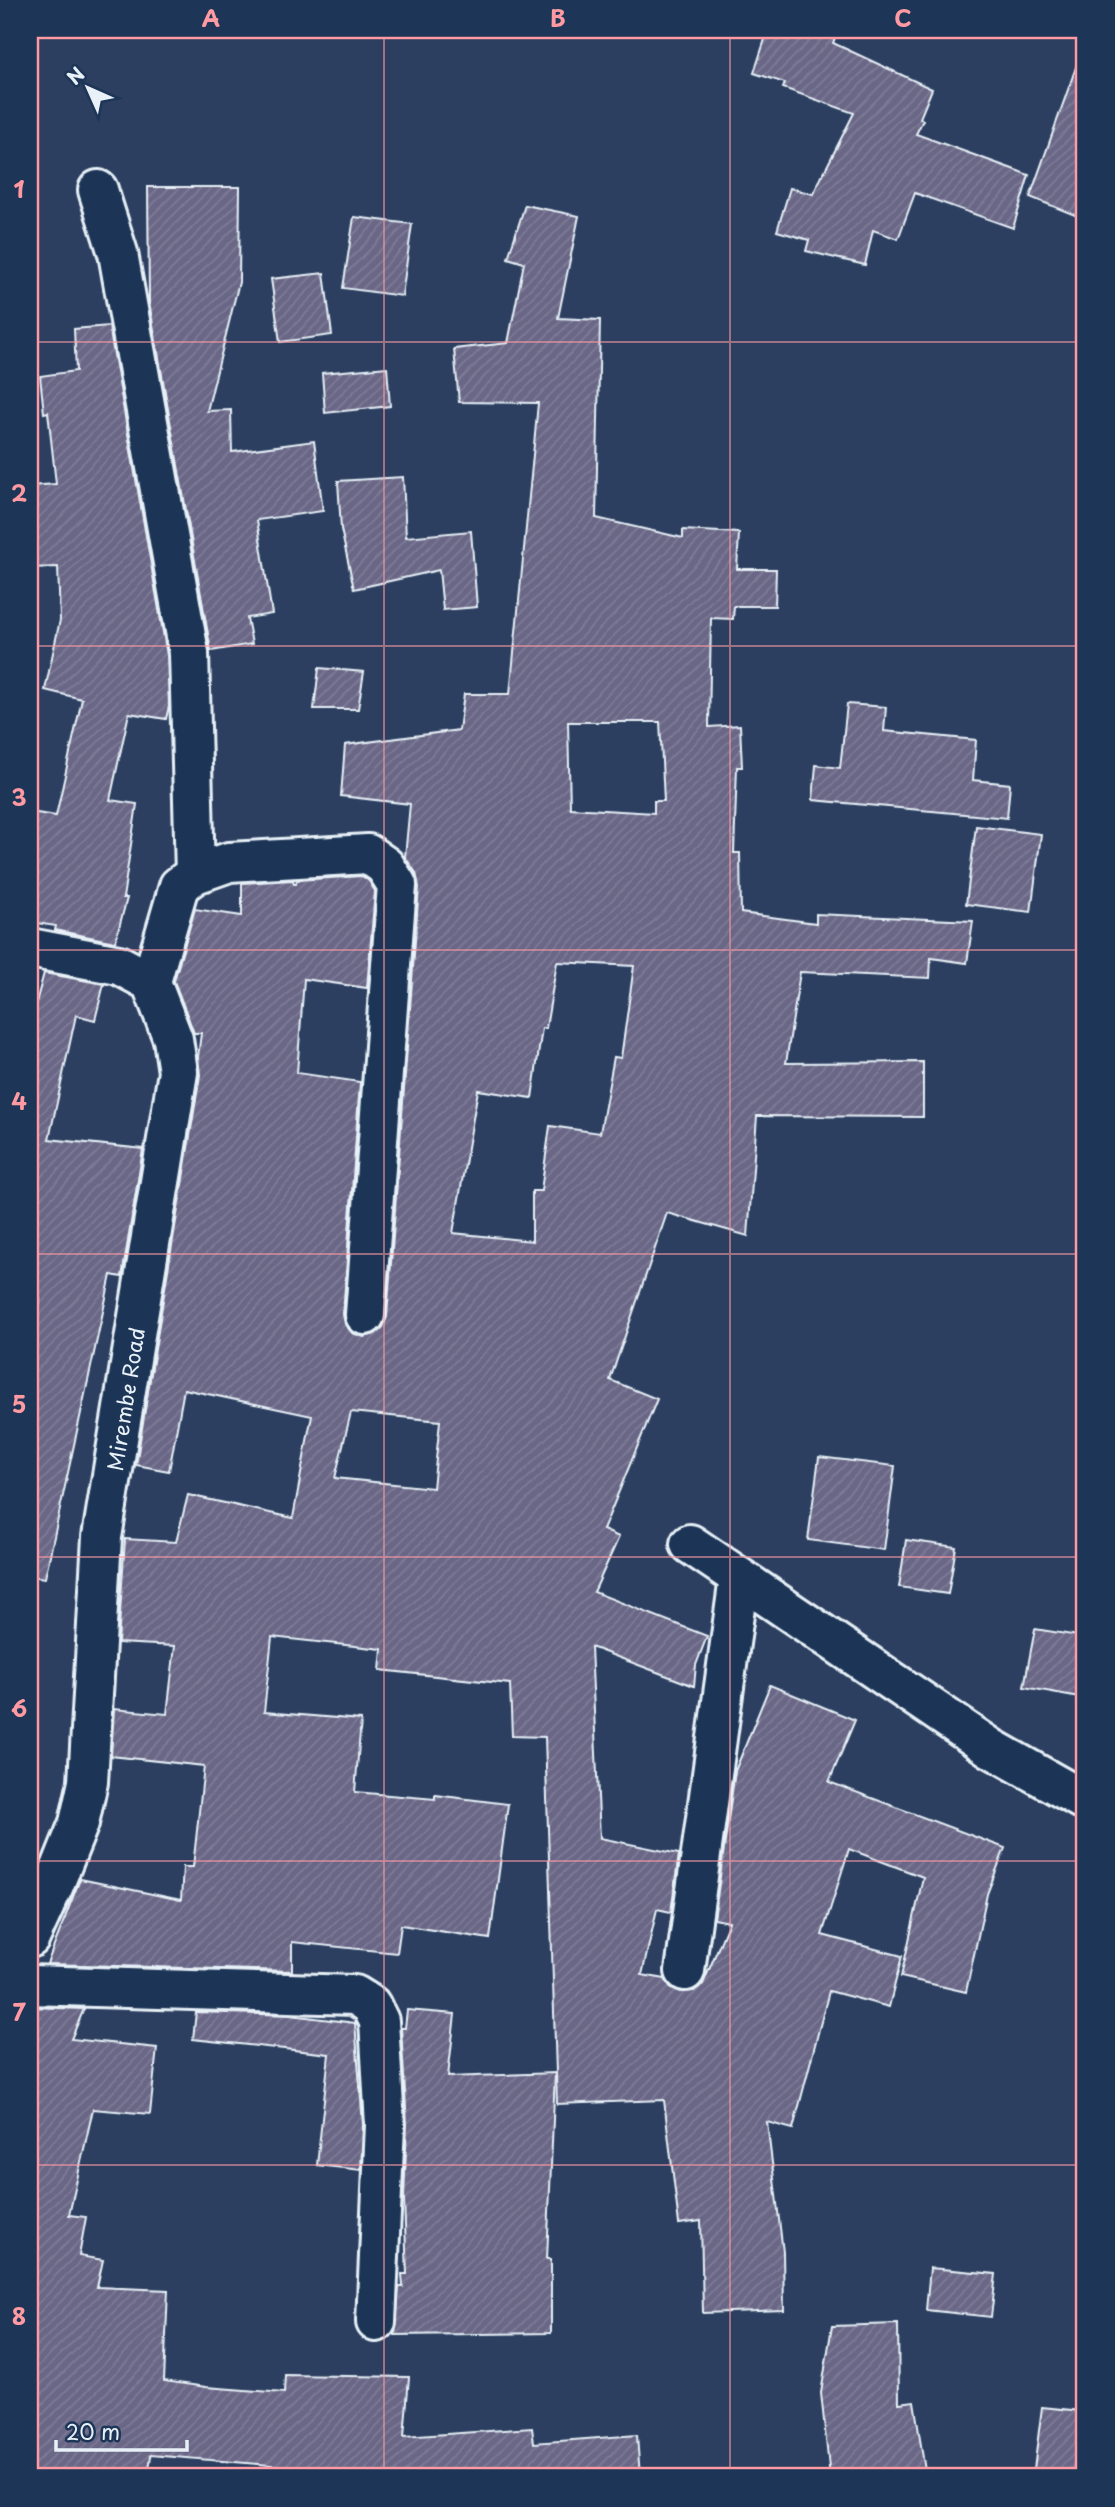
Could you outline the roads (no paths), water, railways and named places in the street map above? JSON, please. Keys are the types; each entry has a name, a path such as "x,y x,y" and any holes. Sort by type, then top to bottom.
{"street":[{"path":"98,190 118,253 189,653 195,873"},
{"path":"30,948 119,965 151,982 179,886 195,873 229,862 368,854 385,866 397,885 365,1315"},
{"name":"Mirembe Road","path":"30,1938 79,1823 88,1782 103,1537 178,1072 173,1039 151,982"},
{"path":"690,1544 991,1748 1085,1801"},
{"path":"685,1971 739,1578"},
{"path":"30,1984 355,1995 371,2005 379,2021 385,2125 376,2322"}]}
